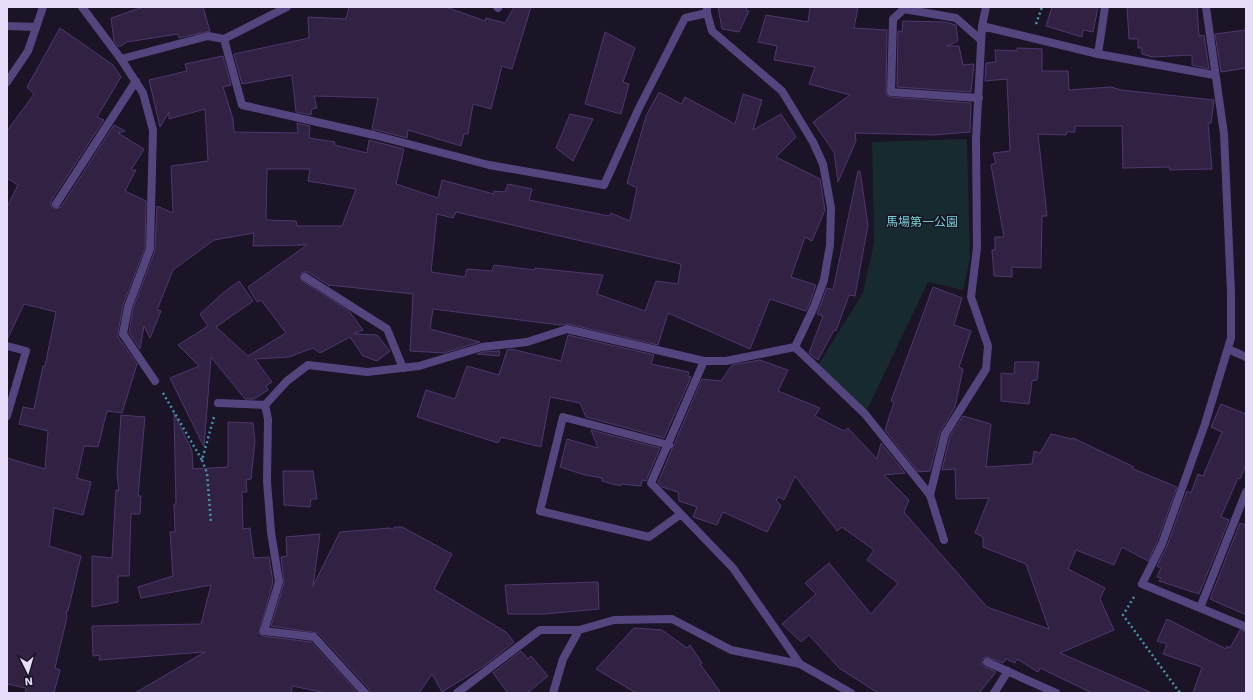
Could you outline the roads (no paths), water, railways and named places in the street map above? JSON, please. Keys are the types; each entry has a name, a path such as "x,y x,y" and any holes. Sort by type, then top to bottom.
{"street":[{"path":"7,82 28,50 43,7"},
{"path":"82,7 121,59 143,93 153,130 150,249 128,307 123,334 155,381"},
{"path":"121,59 208,36 224,39 287,7"},
{"path":"930,495 945,434 986,369 988,346 971,298 977,248 976,139 982,26 986,7"},
{"path":"1098,54 1105,7"},
{"path":"1206,7 1214,75 1224,134 1231,292 1231,338 1205,424 1162,544 1142,584 1246,627"},
{"path":"979,98 891,92 893,19 904,9 956,18 981,40"},
{"path":"224,39 242,105 374,135 489,165 604,185 639,108 685,18 707,10 712,31 782,91 813,142 823,164 831,208 830,245 824,280 814,307 794,347"},
{"path":"7,26 36,27"},
{"path":"982,26 1098,54 1214,75"},
{"path":"56,204 136,82"},
{"path":"305,277 387,329 403,368"},
{"path":"218,403 264,405 287,380 308,365 367,372 419,366 482,347 527,342 567,329 704,361 726,361 794,347"},
{"path":"7,346 26,351 7,416"},
{"path":"794,347 865,414 930,495 944,540"},
{"path":"1228,349 1246,356"},
{"path":"704,361 669,445 651,483 733,568 800,664"},
{"path":"264,405 268,419 267,481 271,532 279,582 264,631 314,637 365,693"},
{"path":"669,445 563,417 540,511 649,537 681,514"},
{"path":"1200,608 1246,492"},
{"path":"457,693 540,630 579,630 614,620 672,619 731,650 800,664 852,693"},
{"path":"553,693 562,659 579,630"},
{"path":"987,662 1056,693"},
{"path":"994,693 1008,671"}],"park label":[{"name":"馬場第一公園","path":"922,222"}]}
